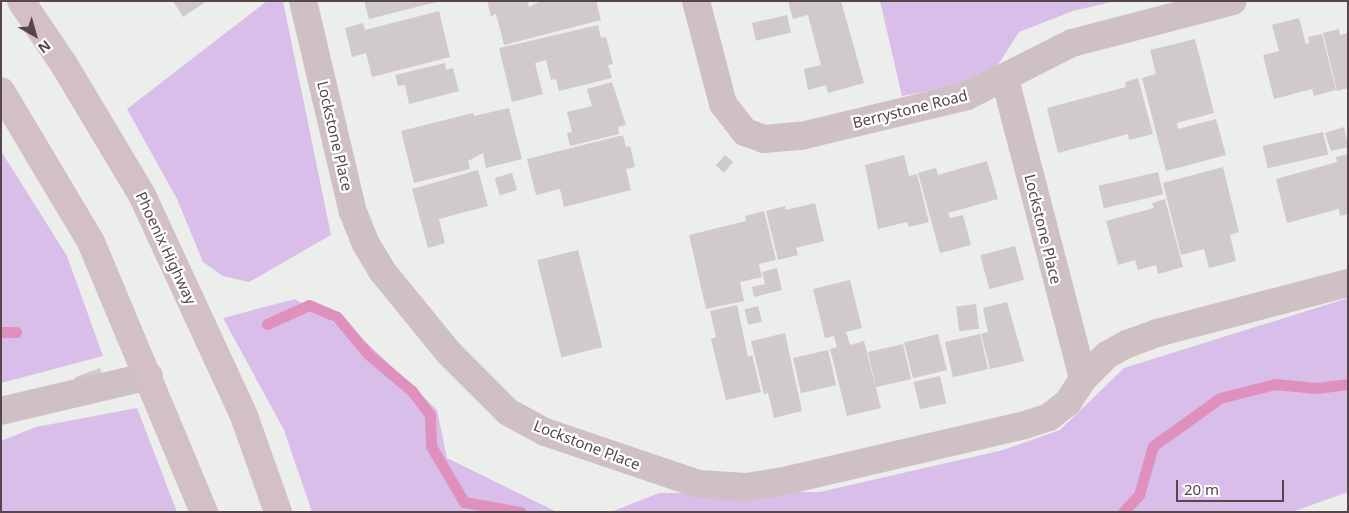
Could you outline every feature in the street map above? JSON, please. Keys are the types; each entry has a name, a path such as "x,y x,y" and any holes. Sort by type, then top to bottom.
{"main road":[{"name":"Phoenix Highway","path":"21,1 63,63 142,195 244,416 278,512"},
{"path":"1,91 91,242 204,512"}],"street":[{"name":"Lockstone Place","path":"303,1 353,212 366,244 382,271 479,386 508,412 545,432 699,484 746,487 793,479 1024,425 1049,417 1068,402 1083,379 1108,355 1157,332 1348,283"},
{"name":"Berrystone Road","path":"696,1 724,104 745,132 764,139 801,136 967,96 1072,43 1233,1"},
{"name":"Lockstone Place","path":"1004,79 1083,379"},
{"path":"1,410 148,376"}],"shaded area":[{"path":"267,1 283,1 331,235 249,282 223,276 203,262 177,199 127,109"},
{"path":"880,1 1115,1 1073,11 1019,32 996,68 966,84 902,96"},
{"path":"1,151 67,256 103,356 1,383"},
{"path":"1348,298 1348,492 1292,512 611,512 659,493 820,492 1003,450 1060,430 1124,368"},
{"path":"295,299 367,343 437,410 447,458 557,512 312,512 284,430 223,318"},
{"path":"137,408 177,512 1,512 1,441 36,427"}],"building":[{"path":"173,1 207,1 183,17"},
{"path":"364,1 437,1 437,2 369,19"},
{"path":"487,1 528,1 529,7 541,1 596,1 601,20 504,45 496,14 491,16"},
{"path":"788,1 841,1 864,83 828,93 826,85 808,90 804,69 821,65 808,15 793,19"},
{"path":"439,11 450,57 372,77 366,53 352,57 345,28 363,23 365,30"},
{"path":"787,15 791,33 756,41 752,23"},
{"path":"1299,18 1306,44 1309,43 1308,37 1322,34 1336,90 1314,96 1312,89 1274,99 1263,55 1279,51 1272,25"},
{"path":"598,25 601,38 606,37 613,64 608,65 612,78 559,91 556,79 551,80 546,60 535,63 543,94 512,102 499,48"},
{"path":"1339,29 1340,35 1348,33 1348,88 1337,91 1323,33"},
{"path":"1195,39 1214,113 1177,123 1178,129 1216,119 1226,155 1166,171 1142,78 1156,74 1150,50"},
{"path":"445,63 446,70 453,68 459,91 409,104 405,85 398,86 395,75"},
{"path":"1138,78 1153,134 1129,140 1128,134 1058,153 1047,108 1126,87 1125,82"},
{"path":"612,82 626,125 618,127 619,134 570,146 567,133 572,132 567,112 592,106 587,89"},
{"path":"509,108 522,159 486,168 483,153 468,161 470,169 414,183 401,131 473,113 474,116"},
{"path":"1344,127 1348,147 1331,151 1325,133"},
{"path":"1323,132 1328,154 1268,168 1263,146"},
{"path":"623,136 626,147 630,146 635,167 626,169 631,190 564,207 560,189 536,195 527,159"},
{"path":"1348,154 1348,214 1340,216 1339,209 1287,223 1276,179 1337,162 1336,157"},
{"path":"725,155 733,162 724,173 716,166"},
{"path":"904,155 909,176 917,174 929,222 909,227 907,222 878,229 865,165"},
{"path":"987,161 998,199 948,213 950,218 963,215 971,245 940,253 918,173 936,168 938,175"},
{"path":"1223,167 1239,232 1230,235 1236,261 1209,268 1204,249 1181,255 1163,183"},
{"path":"478,170 488,206 439,219 445,243 428,248 412,189"},
{"path":"1158,172 1163,194 1104,208 1099,186"},
{"path":"512,173 517,190 500,195 495,178"},
{"path":"1165,199 1183,267 1158,274 1156,265 1138,270 1135,260 1118,265 1106,221 1154,208 1152,203"},
{"path":"815,203 824,241 796,248 798,255 778,260 766,211 785,206 786,210"},
{"path":"764,211 776,260 759,264 762,277 740,282 744,301 706,309 689,235 746,221 745,216"},
{"path":"1015,246 1024,280 989,289 980,255"},
{"path":"578,250 602,347 561,357 537,260"},
{"path":"777,268 782,290 754,297 752,287 765,284 762,272"},
{"path":"850,280 862,328 846,332 850,345 864,341 881,408 847,416 830,349 837,347 834,336 825,338 813,289"},
{"path":"1007,302 1024,361 990,369 981,334 988,332 983,308"},
{"path":"976,304 979,329 959,331 956,306"},
{"path":"737,305 748,357 752,355 761,392 726,400 711,339 716,337 710,311"},
{"path":"758,306 762,322 748,325 744,309"},
{"path":"785,333 802,411 774,418 768,393 764,394 751,341"},
{"path":"938,334 947,370 913,378 904,342"},
{"path":"980,334 988,369 953,377 945,342"},
{"path":"903,344 911,379 876,387 868,352"},
{"path":"828,350 836,385 801,393 793,358"},
{"path":"100,368 104,379 79,389 75,377"},
{"path":"940,376 946,403 920,409 914,382"}],"waterway":[{"path":"267,324 309,305 337,317 368,354 412,391 430,415 431,446 464,502 520,512"},
{"path":"1,332 16,332"},
{"path":"1123,512 1139,495 1153,446 1220,398 1275,384 1316,388 1348,384"}]}
